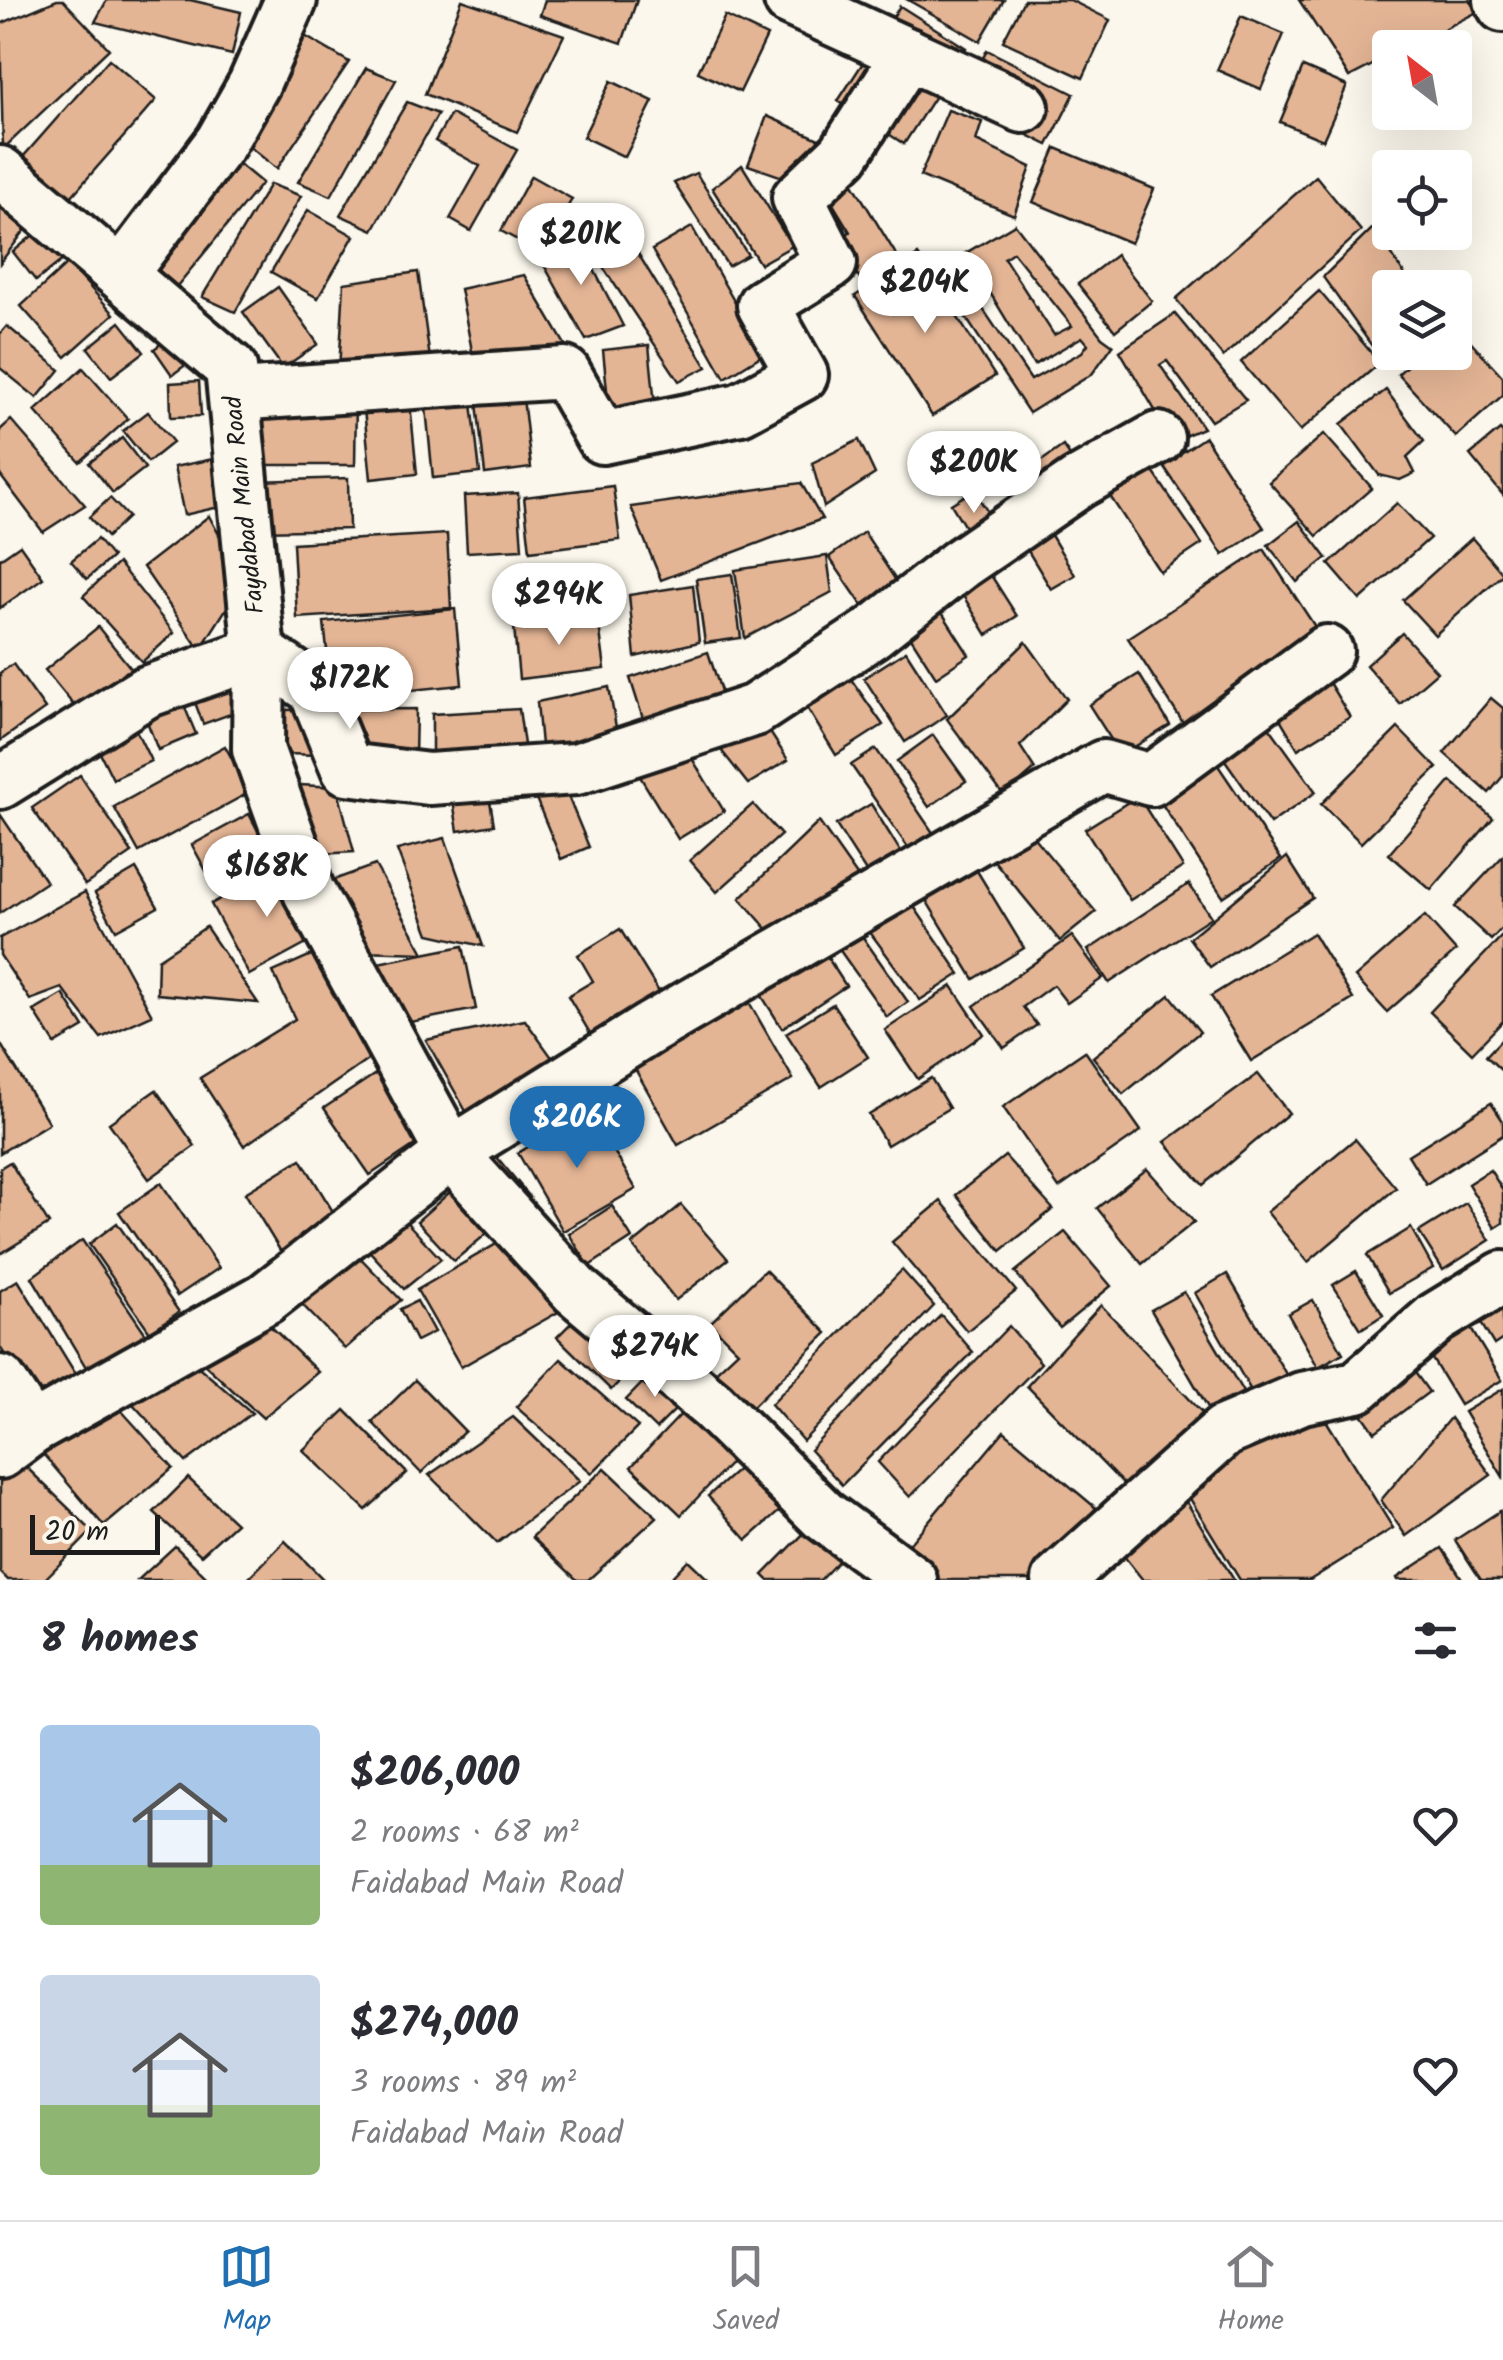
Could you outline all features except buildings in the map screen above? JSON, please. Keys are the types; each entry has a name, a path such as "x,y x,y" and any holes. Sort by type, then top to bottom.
{"street":[{"path":"122,273 220,142 254,84 291,0"},
{"path":"790,0 1023,108"},
{"path":"235,396 566,373 602,438 740,409 802,375 763,305 831,263 798,198 844,154 908,54"},
{"name":"Faydabad Main Road","path":"0,172 231,368 259,652 258,749 309,892 452,1153 574,1290 713,1406 822,1515 911,1580"},
{"path":"0,784 146,692 259,652 314,690 347,769 429,779 576,769 755,710 872,634 960,564 1078,483 1158,438"},
{"path":"0,1382 16,1441 266,1298 452,1153 665,1019 1103,766 1151,780 1327,651"},
{"path":"1058,1580 1224,1431 1302,1398 1357,1387 1436,1318 1503,1276"}]}
